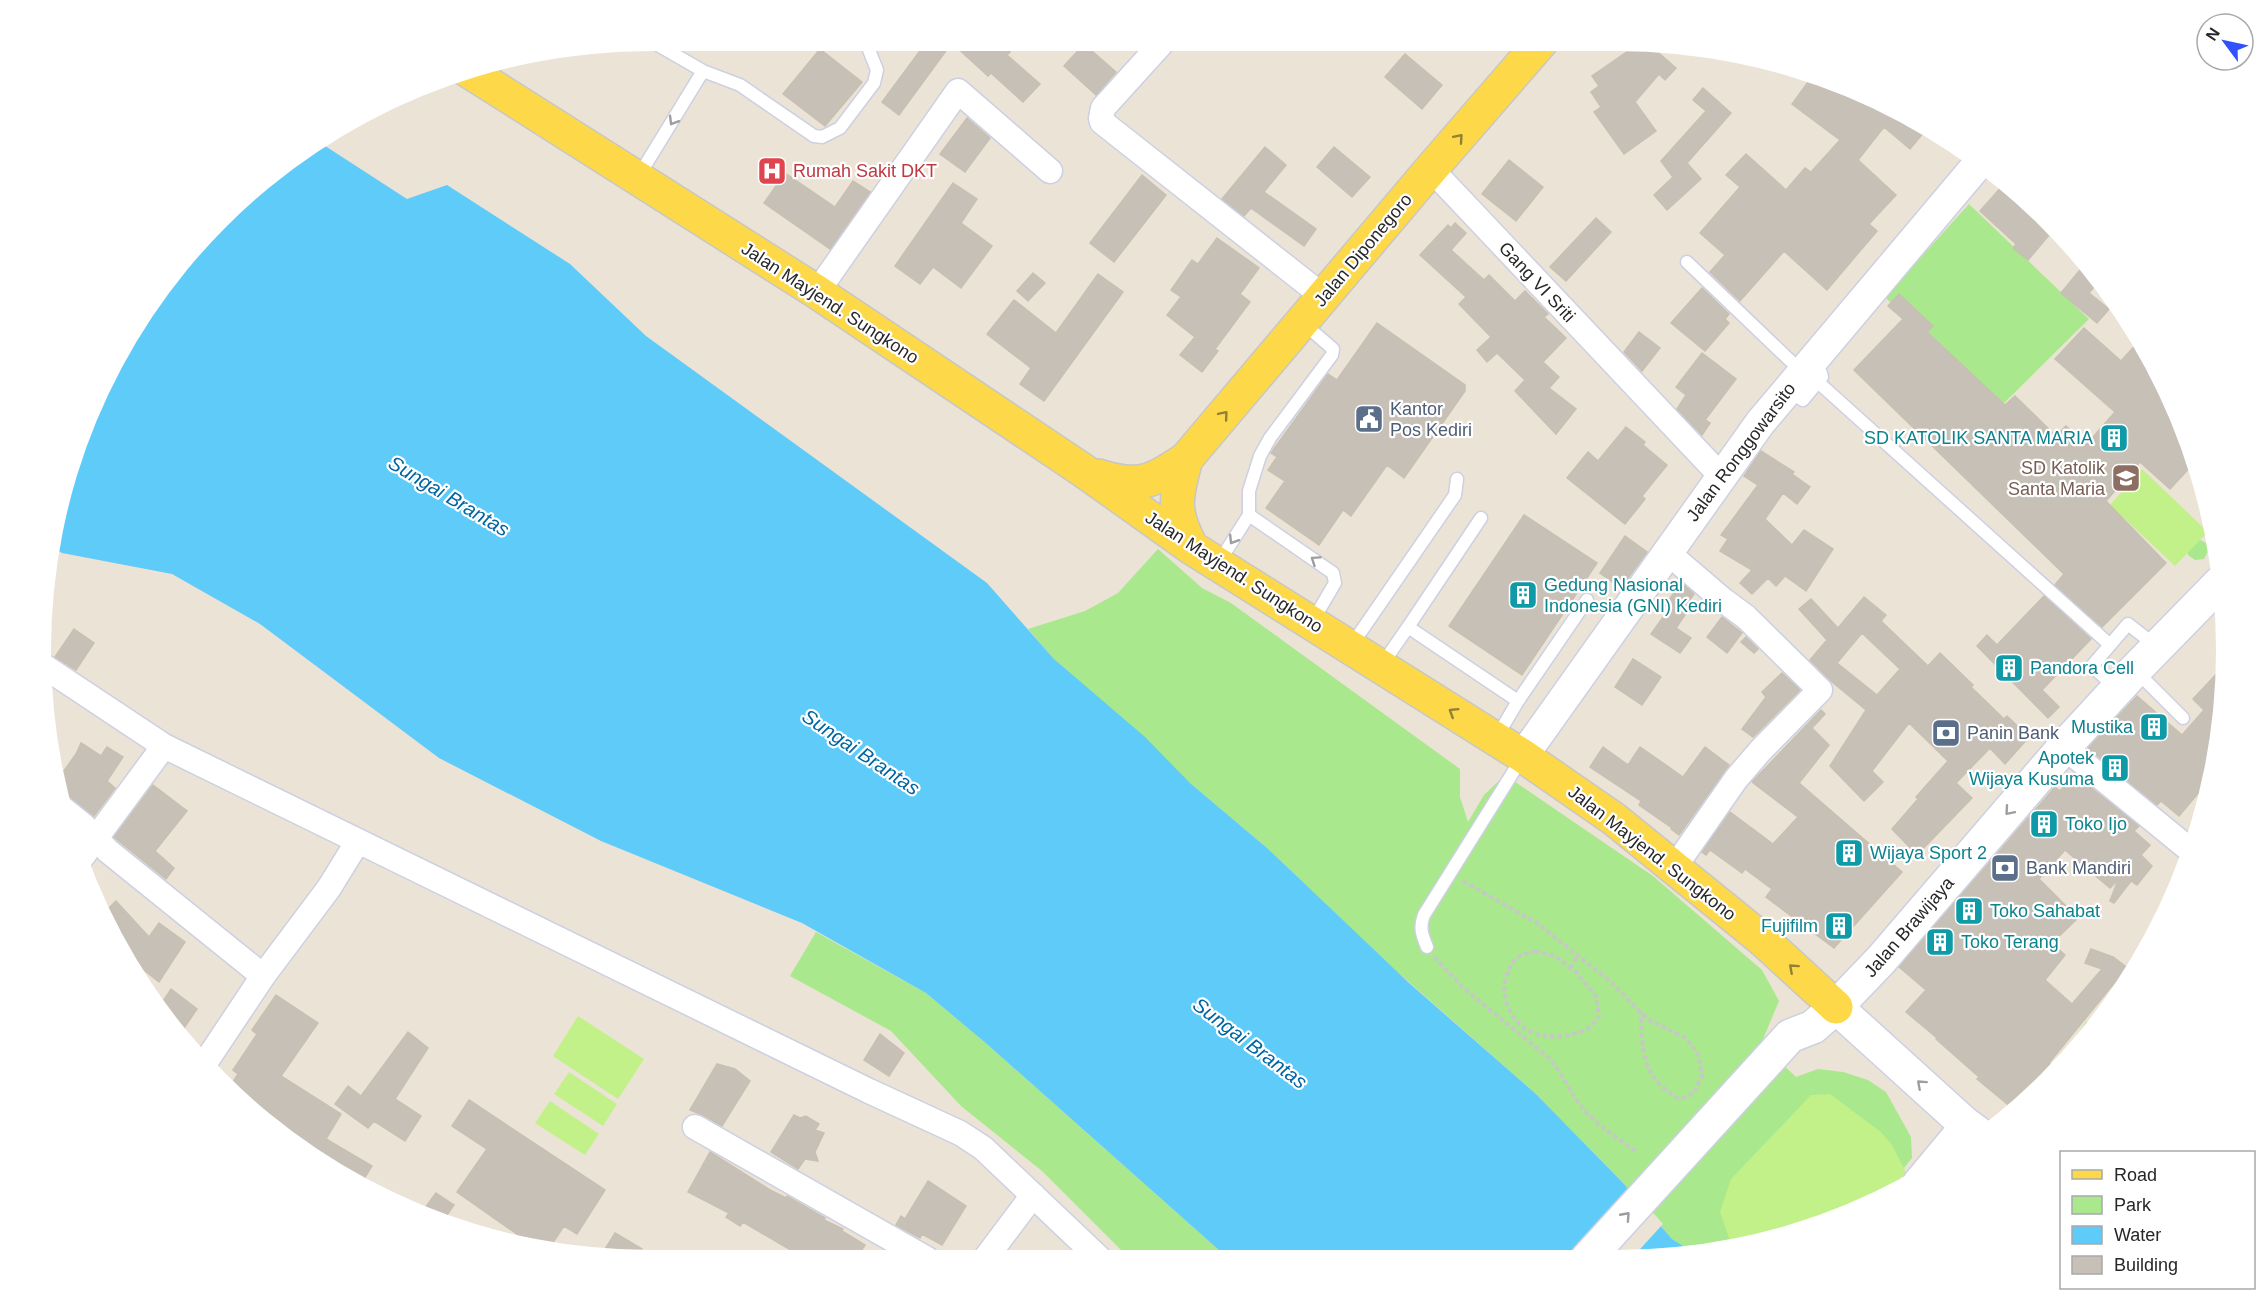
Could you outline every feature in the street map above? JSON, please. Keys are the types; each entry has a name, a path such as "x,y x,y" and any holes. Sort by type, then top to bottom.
{"main road":[{"name":"Jalan Diponegoro","path":"1084,471 1120,483 1141,483 1163,475 1186,459 1431,169 1534,51"},
{"name":"Jalan Mayjend. Sungkono","path":"478,77 817,292 1084,471 1205,556 1523,756 1614,819 1763,940 1824,1017 1972,1129"},
{"name":"Jalan Diponegoro","path":"1186,459 1177,507 1181,528 1205,556"},
{"name":"Jalan Brawijaya","path":"1624,1250 1780,1062 1790,1036 1824,1017 1881,960 2064,747 2213,590"},
{"name":"Jalan Brawijaya","path":"1596,1250 1780,1062"}],"street":[{"path":"1155,51 1103,108 1102,122 1324,297"},
{"path":"817,292 958,92 1050,171"},
{"name":"Gang VI Sriti","path":"1431,169 1720,476"},
{"name":"Jalan Ronggowarsito","path":"1523,756 1720,476 1760,423 1805,377 1974,170"},
{"path":"1667,552 1746,617 1820,690 1736,779 1674,868"},
{"path":"52,671 164,746 353,850 960,1133 983,1148 1091,1250"},
{"path":"86,851 164,746"},
{"path":"2064,747 2183,845"},
{"path":"75,819 108,851 263,976"},
{"path":"210,1056 263,976 329,888 353,850"},
{"path":"695,1127 911,1250"},
{"path":"1949,1149 1972,1129"},
{"path":"992,1250 1033,1195"}],"lane":[{"path":"668,51 703,71 740,85 814,136 822,137 840,128 874,83 877,70 869,51"},
{"path":"638,178 703,71"},
{"path":"1687,262 1805,377 2109,644"},
{"path":"1205,556 1249,515 1250,491 1260,456 1270,438 1333,352 1302,322"},
{"path":"1350,647 1455,495 1457,479"},
{"path":"1249,515 1333,573 1335,583 1311,623"},
{"path":"1380,667 1482,518"},
{"path":"1495,739 1587,600"},
{"path":"2137,669 2092,666 2128,624 2137,669 2183,718"},
{"path":"1408,627 1518,701"},
{"path":"1427,947 1421,933 1421,923 1523,756"}],"path":[{"path":"1450,874 1537,923 1612,983 1651,1021 1686,1038 1699,1056 1702,1076 1693,1094 1679,1099 1664,1089 1654,1078 1644,1058 1641,1013"},
{"path":"1427,947 1462,987 1550,1059 1561,1072 1576,1100 1596,1122 1637,1152"},
{"path":"1535,951 1555,956 1570,968 1596,996 1599,1017 1588,1029 1561,1036 1542,1036 1522,1024 1512,1015 1504,1001 1503,986 1511,964 1518,956 1535,951"},
{"path":"1570,968 1578,956"},
{"path":"1517,1032 1522,1024"}],"green space":[{"path":"1969,204 2089,319 2000,407 1885,297"},
{"path":"2142,469 2203,527 2204,536 2175,566 2110,505"},
{"path":"2200,540 2206,543 2207,552 2204,559 2195,560 2188,555 2187,550"},
{"path":"1158,549 1202,588 1231,603 1460,769 1460,797 1468,822 1484,795 1505,775 1653,876 1762,970 1779,1001 1761,1044 1796,1077 1818,1069 1843,1072 1868,1080 1886,1092 1911,1137 1912,1158 1891,1183 1809,1218 1772,1230 1695,1245 1684,1246 1672,1239 1624,1184 1537,1095 1385,961 1267,848 1190,783 1054,659 1028,629 1085,611 1118,593"},
{"path":"816,932 926,993 988,1045 1219,1250 1121,1250 1042,1171 961,1106 891,1031 790,976"},
{"path":"578,1016 644,1059 618,1099 553,1056"},
{"path":"569,1072 617,1104 603,1126 554,1094"},
{"path":"1830,1094 1881,1132 1892,1145 1906,1172 1901,1178 1882,1188 1809,1218 1772,1230 1729,1239 1720,1212 1731,1179 1811,1095"},
{"path":"550,1101 599,1134 585,1155 535,1123"}],"water":[{"name":"Sungai Brantas","path":"326,146 407,199 447,185 570,264 646,336 987,583 1054,659 1145,737 1190,783 1267,848 1408,982 1537,1095 1624,1184 1672,1239 1684,1246 1616,1250 1219,1250 988,1045 926,993 802,923 601,841 439,758 260,624 172,574 60,552 71,495 83,458 113,385 131,351 152,317 200,255 255,200"}],"pier":[{"path":"1634,1191 1663,1224 1640,1249 1580,1250"}],"building":[{"path":"818,51 823,51 862,82 825,126 783,94"},
{"path":"920,51 946,51 899,115 882,102"},
{"path":"961,51 1009,51 1007,55 1040,84 1023,102 991,73 988,76"},
{"path":"1078,51 1092,51 1116,72 1096,95 1064,66"},
{"path":"1628,51 1658,52 1676,68 1665,80 1659,74 1635,102 1656,131 1624,154 1594,112 1601,107 1591,92 1599,86 1592,76"},
{"path":"1405,54 1442,85 1422,109 1385,77"},
{"path":"1808,83 1882,113 1922,135 1910,149 1884,127 1858,160 1896,195 1869,224 1877,231 1827,290 1784,251 1740,301 1710,272 1725,255 1700,233 1740,187 1726,175 1746,154 1786,190 1805,168 1811,172 1840,140 1792,104"},
{"path":"1703,88 1731,113 1687,163 1701,179 1667,210 1654,195 1673,177 1661,161 1706,111 1693,100"},
{"path":"967,118 990,138 965,172 940,154"},
{"path":"1265,147 1286,165 1264,192 1316,229 1304,246 1251,208 1244,216 1222,199"},
{"path":"1334,147 1370,177 1352,197 1317,167"},
{"path":"1509,160 1543,187 1516,221 1482,194"},
{"path":"785,173 835,207 853,181 870,192 830,249 764,203"},
{"path":"1142,175 1166,195 1114,262 1090,243"},
{"path":"953,183 977,199 961,223 992,246 961,288 933,267 920,284 895,266"},
{"path":"1999,190 2048,236 2028,260 2013,248 2016,244 1980,211"},
{"path":"1596,218 1611,232 1566,281 1550,267"},
{"path":"1455,223 1466,233 1451,250 1484,280 1489,275 1515,301 1525,291 1548,314 1544,317 1566,338 1543,362 1559,377 1549,388 1576,409 1556,434 1515,391 1525,380 1497,353 1487,362 1477,350 1491,337 1459,304 1466,297 1420,255 1448,225 1451,228"},
{"path":"1217,238 1259,268 1240,294 1250,302 1215,349 1218,351 1202,372 1180,355 1195,337 1167,315 1181,297 1171,290 1192,260 1198,264"},
{"path":"2080,271 2093,288 2089,293 2109,309 2097,323 2061,293"},
{"path":"1033,273 1045,283 1028,301 1017,291"},
{"path":"1098,274 1123,292 1044,401 1020,384 1031,368 987,334 1014,300 1056,333"},
{"path":"1702,288 1729,314 1725,319 1729,323 1705,351 1671,323"},
{"path":"1899,294 1933,326 1927,332 2005,405 2015,396 2056,436 2066,426 2086,445 2115,412 2055,359 2084,328 2121,361 2134,347 2170,421 2188,470 2170,489 2140,462 2106,501 2166,563 2102,627 2055,585 2064,574 1854,370 1903,319 1888,306"},
{"name":"Kantor Pos Kediri","path":"1377,323 1465,385 1465,391 1404,478 1387,465 1351,516 1343,510 1319,545 1266,508 1285,481 1268,470 1277,457 1271,453 1328,374 1337,380"},
{"path":"1639,332 1660,348 1642,371 1624,352"},
{"path":"1702,353 1736,379 1705,420 1710,423 1702,435 1677,409 1686,395 1676,387"},
{"path":"1626,427 1645,442 1643,445 1667,465 1642,496 1645,499 1625,524 1567,478 1588,452 1598,461"},
{"path":"1761,451 1794,472 1792,474 1810,487 1797,504 1783,493 1765,519 1792,545 1804,530 1833,549 1806,591 1785,576 1776,586 1768,578 1752,594 1740,583 1752,570 1720,551 1728,539 1721,535 1758,485 1744,476"},
{"name":"Gedung Nasional Indonesia (GNI) Kediri","path":"1524,515 1597,563 1522,675 1449,626"},
{"path":"1625,536 1647,552 1621,588 1600,573"},
{"path":"1681,582 1694,594 1683,609 1687,612 1676,628 1691,638 1680,653 1651,634 1669,609 1665,606"},
{"path":"2044,596 2091,639 2042,690 2059,707 2048,718 1977,646 1987,635 1997,645"},
{"path":"1864,597 1886,615 1881,621 1928,666 1940,653 2004,719 2007,716 2029,737 2005,764 1990,748 1956,783 1972,798 1917,855 1892,829 1918,799 1916,797 1948,761 1909,723 1872,771 1883,782 1864,801 1830,766 1866,710 1810,660 1827,640 1799,609 1811,599 1838,628","holes":["1862,633 1900,669 1877,695 1837,663"]},
{"path":"1722,617 1742,633 1727,653 1707,637"},
{"path":"74,629 94,643 76,670 55,657"},
{"path":"1746,637 1758,649 1754,653 1741,642"},
{"path":"1633,659 1661,677 1642,705 1615,687"},
{"path":"1782,673 1800,690 1753,737 1742,729 1766,697 1762,692"},
{"path":"2215,675 2211,729 2199,793 2179,816 2161,801 2157,805 2088,748 2137,696 2182,735 2204,710 2193,699"},
{"path":"1821,710 1825,714 1812,728 1829,745 1799,783 1902,872 1834,948 1766,897 1772,889 1745,869 1742,873 1710,850 1706,855 1702,852 1730,812 1773,844 1798,817 1752,782"},
{"path":"81,743 101,756 107,747 123,757 107,781 115,788 94,816 69,797 64,771"},
{"path":"1603,747 1628,765 1640,747 1683,777 1705,747 1729,765 1679,835 1639,805 1641,801 1590,767"},
{"path":"2074,774 2139,826 2134,831 2150,845 2141,855 2152,866 2137,885 2131,881 2114,903 2110,901 2118,880 2110,888 2065,850 2039,879 2078,918 2052,943 2065,955 2045,980 2072,1004 2102,969 2085,963 2091,949 2113,957 2126,967 2050,1064 2008,1104 1977,1079 1979,1077 1906,1012 1926,990 1899,967 2055,787 2060,791"},
{"path":"153,785 187,811 155,851 174,868 166,879 114,837"},
{"path":"116,901 149,937 159,923 185,942 159,982 143,969 109,908"},
{"path":"171,989 197,1009 185,1027 164,1000"},
{"path":"276,995 318,1023 281,1076 341,1114 326,1139 372,1166 365,1177 317,1149 255,1101 234,1081 238,1074 233,1070 257,1034 252,1030"},
{"path":"408,1032 428,1048 395,1099 421,1116 405,1141 374,1121 368,1128 335,1104 348,1086 361,1096"},
{"path":"880,1034 904,1053 889,1076 864,1060"},
{"path":"717,1064 735,1069 750,1081 722,1126 690,1110"},
{"path":"469,1100 605,1190 577,1234 564,1226 554,1242 518,1235 457,1192 487,1149 452,1126"},
{"path":"794,1115 800,1118 806,1116 819,1124 815,1130 824,1133 815,1152 818,1161 805,1159 798,1169 771,1152"},
{"path":"710,1152 770,1190 786,1198 787,1196 825,1218 824,1220 843,1229 842,1231 865,1245 862,1250 791,1250 743,1222 740,1226 726,1217 729,1213 688,1192"},
{"path":"928,1181 966,1206 942,1245 922,1234 920,1238 896,1225 901,1216 905,1219"},
{"path":"436,1193 454,1205 448,1214 426,1206"},
{"path":"615,1233 642,1249 641,1250 605,1248"}],"place":[{"name":"Rumah Sakit DKT","path":"772,171"},
{"name":"Kantor Pos Kediri","path":"1369,419"},
{"name":"SD KATOLIK SANTA MARIA","path":"2114,438"},
{"name":"SD Katolik Santa Maria","path":"2126,478"},
{"name":"Gedung Nasional Indonesia (GNI) Kediri","path":"1523,595"},
{"name":"Pandora Cell","path":"2009,668"},
{"name":"Mustika","path":"2154,727"},
{"name":"Panin Bank","path":"1946,733"},
{"name":"Apotek Wijaya Kusuma","path":"2115,768"},
{"name":"Toko Ijo","path":"2044,824"},
{"name":"Wijaya Sport 2","path":"1849,853"},
{"name":"Bank Mandiri","path":"2005,868"},
{"name":"Toko Sahabat","path":"1969,911"},
{"name":"Fujifilm","path":"1839,926"},
{"name":"Toko Terang","path":"1940,942"}]}
